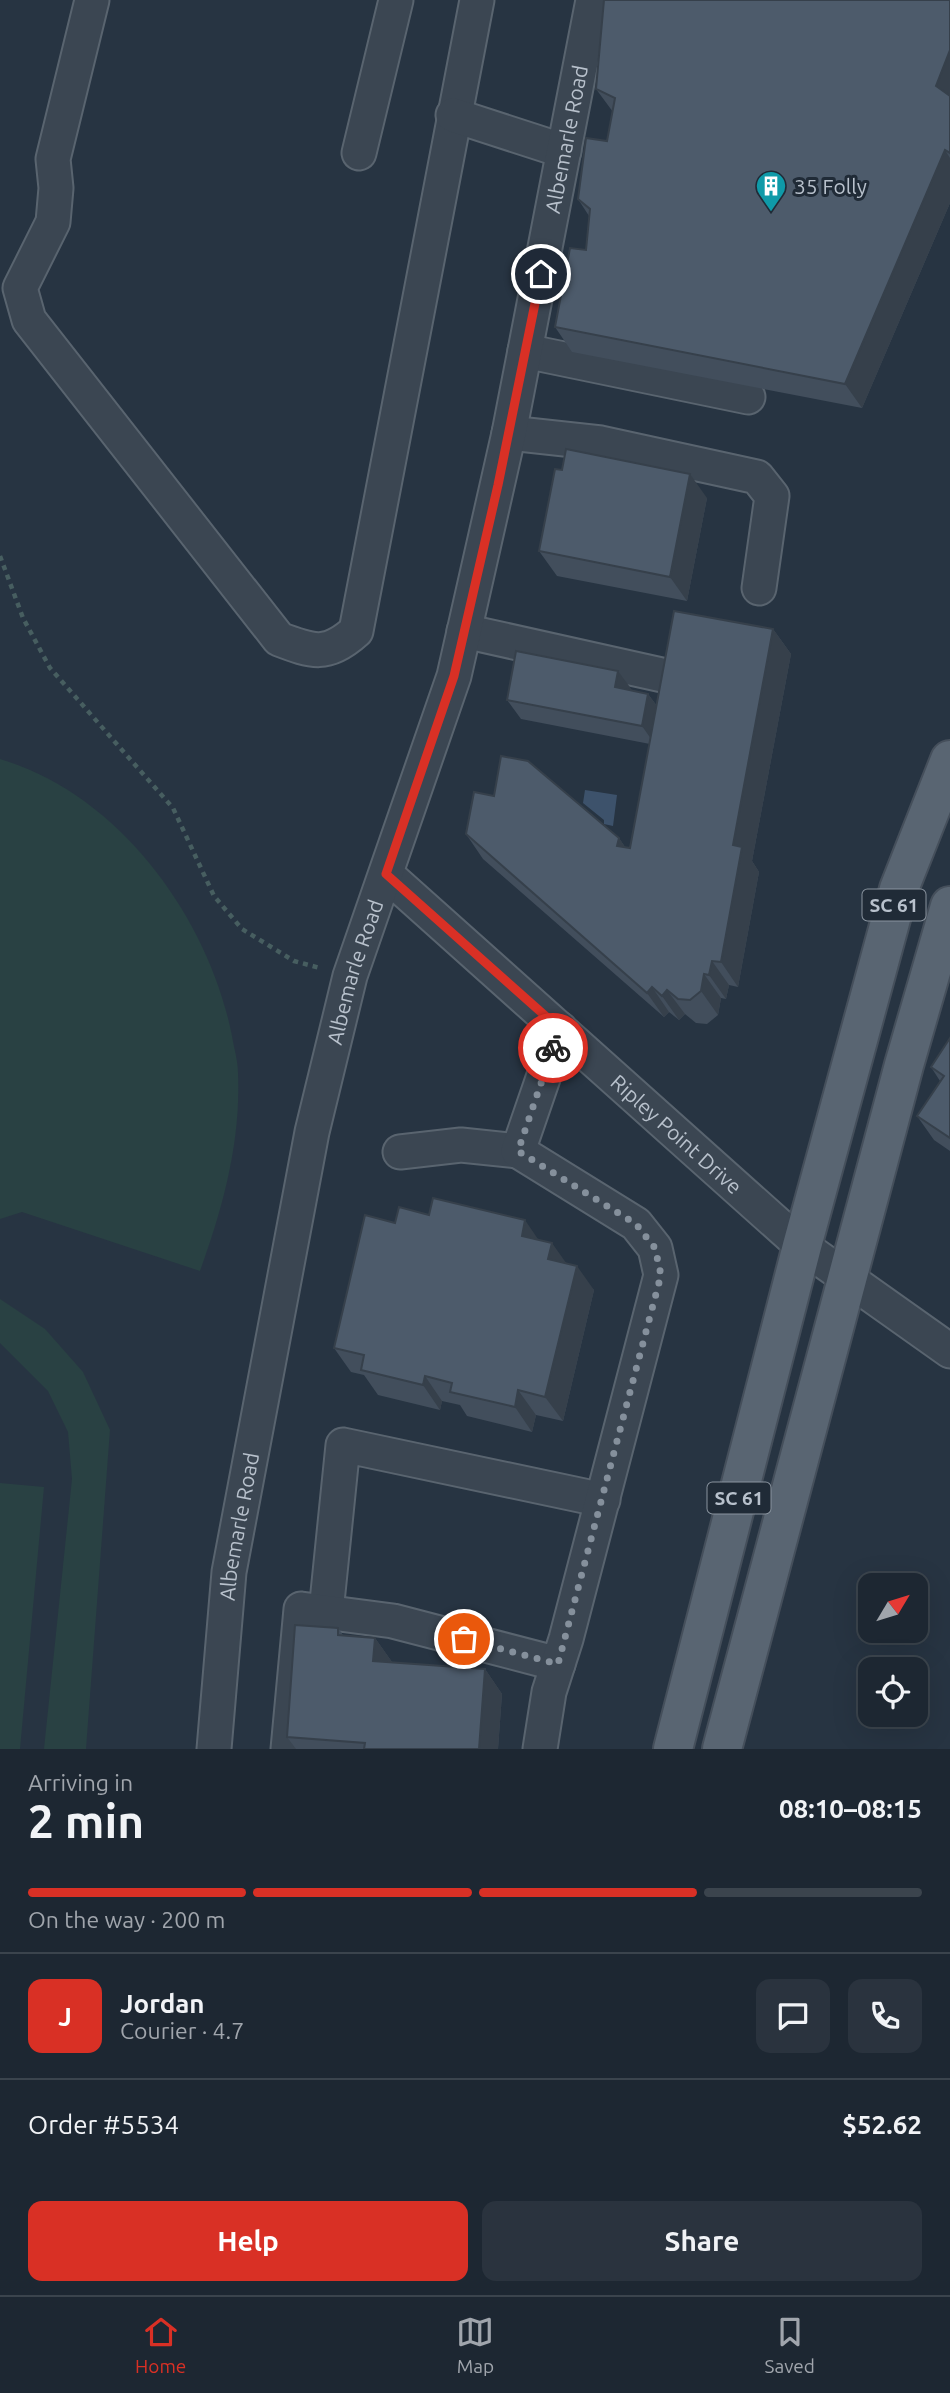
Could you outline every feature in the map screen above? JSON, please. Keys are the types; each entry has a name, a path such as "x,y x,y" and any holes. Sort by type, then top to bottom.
{"main road":[{"name":"SC 61","path":"673,1749 802,1246 899,889 950,760"},
{"name":"SC 61","path":"722,1749 904,1065 950,906"}],"street":[{"path":"92,0 53,159 56,188 53,222 20,288 29,320 279,639 309,651 338,648 356,631 404,393 453,115 477,0"},
{"path":"359,153 396,0"},
{"name":"Albemarle Road","path":"214,1749 229,1572 312,1132 350,976 454,676 509,433 593,0"},
{"path":"453,115 564,151"},
{"path":"525,351 748,397"},
{"path":"509,433 601,443 757,477 772,496 759,588"},
{"path":"464,631 671,677"},
{"name":"Ripley Point Drive","path":"386,874 802,1246 950,1351"},
{"path":"518,1151 560,1029"},
{"path":"400,1152 461,1145 518,1151 636,1224 655,1248 661,1275 656,1305 549,1692 540,1749"},
{"path":"326,1612 343,1445 603,1500"},
{"path":"288,1749 301,1609 393,1621 558,1664"}],"path":[{"path":"0,556 23,618 50,668 173,808 221,904 242,929 294,961 350,976"}],"green space":[{"path":"0,759 43,776 83,800 120,831 152,866 180,906 203,948 220,992 232,1036 237,1064 238,1099 229,1174 200,1271 22,1212 0,1219"},
{"path":"0,1299 45,1329 83,1372 110,1430 86,1749 44,1749 72,1479 68,1432 48,1391 0,1343"},
{"path":"0,1483 44,1487 20,1749 0,1749"}],"water":[{"path":"585,790 617,795 613,826 604,824 604,820 583,803"}],"building":[{"name":"35 Folly","path":"604,0 950,0 950,50 936,86 950,96 950,153 945,150 845,384 555,327 570,248 586,250 590,209 578,199 586,138 607,141 615,98 596,89"},
{"path":"566,449 690,474 670,577 539,551 555,469 562,470"},
{"path":"674,611 773,629 733,845 742,847 721,962 712,961 709,975 704,974 701,991 690,1000 678,999 667,990 662,996 652,987 647,993 466,834 474,792 494,796 501,756 528,761 619,838 617,846 630,848"},
{"path":"516,651 618,671 615,687 648,694 642,726 507,700"},
{"path":"950,1038 950,1138 917,1116 944,1076 931,1067"},
{"path":"433,1198 525,1220 522,1236 552,1243 548,1259 577,1266 545,1397 518,1390 515,1407 450,1392 452,1383 425,1376 423,1385 361,1370 364,1355 334,1348 365,1215 395,1223 399,1207 429,1215"},
{"path":"295,1625 338,1628 338,1635 375,1638 373,1661 485,1669 479,1749 364,1749 365,1743 287,1737"}],"way so far":[{"path":"464,1639 558,1664 656,1305 661,1275 655,1248 636,1224 518,1151 553,1048"}],"place":[{"name":"35 Folly","path":"771,213"}],"route":[{"path":"541,274 498,485 454,676 386,874 560,1029 553,1048"}]}
